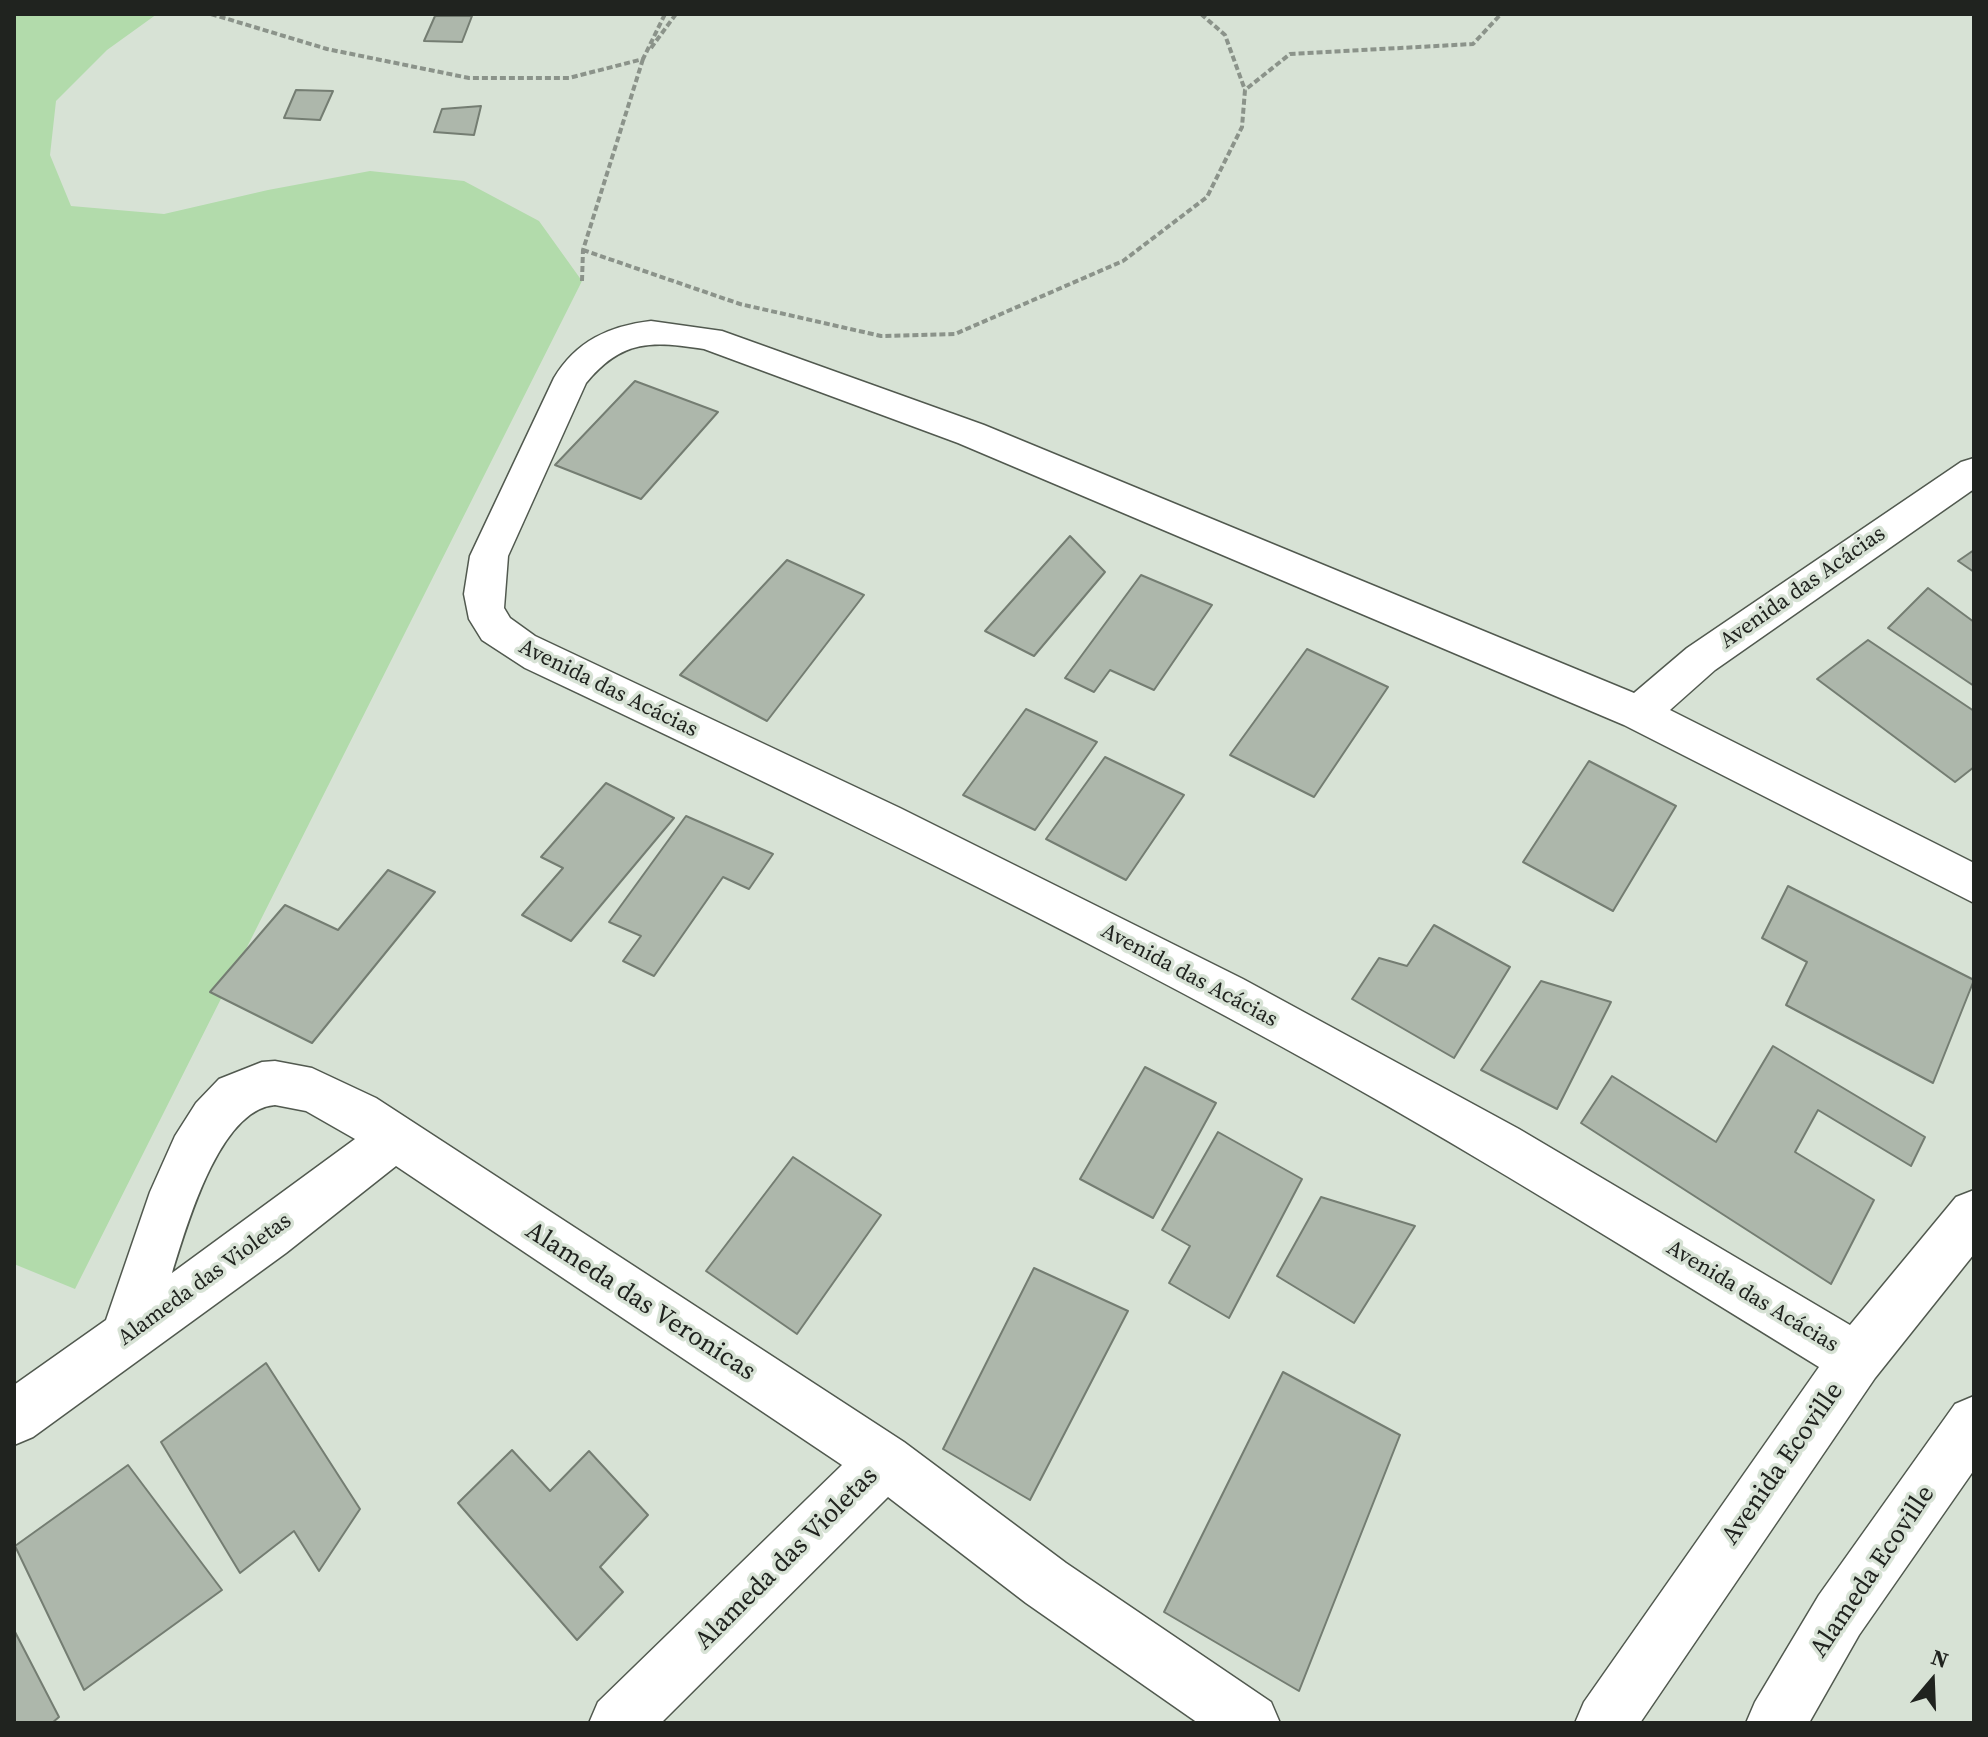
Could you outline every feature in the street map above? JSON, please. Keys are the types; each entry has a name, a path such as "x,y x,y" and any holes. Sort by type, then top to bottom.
{"street":[{"name":"Avenida das Acácias","path":"1856,1359 1450,1116 1172,966 943,849 501,637 483,611 482,588 489,556 571,378 587,355 610,341 638,333 673,332 710,339 971,434 1639,713 1974,884"},
{"name":"Avenida das Acácias","path":"1639,713 1701,659 1974,471"},
{"name":"Alameda das Veronicas","path":"126,1338 183,1167 210,1121 245,1088 283,1083 309,1089 359,1114 885,1461 1046,1583 1250,1723"},
{"name":"Alameda das Violetas","path":"14,1418 393,1139"},
{"name":"Avenida Ecoville","path":"1605,1723 1856,1359 1974,1214"},
{"name":"Alameda Ecoville","path":"1776,1723 1839,1615 1974,1423"},
{"name":"Alameda das Violetas","path":"619,1723 885,1461"}],"path":[{"path":"211,14 327,49 469,78 569,78 643,59 676,14"},
{"path":"582,281 583,250 643,59 665,14"},
{"path":"583,250 740,304 881,336 955,334 1123,261 1207,197 1242,127 1245,90 1225,35 1201,14"},
{"path":"1245,90 1290,54 1473,44 1501,14"}],"green space":[{"path":"14,14 157,14 107,50 56,101 50,155 71,206 164,214 370,171 464,181 539,221 582,281 75,1289 14,1264"}],"building":[{"path":"435,16 472,16 462,42 424,41"},
{"path":"296,90 333,91 320,120 284,118"},
{"path":"481,106 474,135 434,132 442,109"},
{"path":"635,381 718,412 641,499 555,465"},
{"path":"1070,536 1105,572 1034,656 985,631"},
{"path":"1974,550 1974,572 1958,561"},
{"path":"787,560 864,595 767,721 680,675"},
{"path":"1141,575 1212,605 1154,690 1110,670 1094,692 1065,678"},
{"path":"1928,588 1974,622 1974,686 1888,628"},
{"path":"1868,640 1974,711 1974,767 1955,782 1817,679"},
{"path":"1307,649 1388,687 1314,797 1230,755"},
{"path":"1026,709 1097,742 1035,830 963,795"},
{"path":"1105,757 1184,795 1126,880 1046,839"},
{"path":"1589,761 1676,806 1613,911 1523,862"},
{"path":"606,783 674,818 571,941 522,915 563,868 541,857"},
{"path":"686,816 773,854 749,889 723,877 654,976 623,961 641,936 609,922"},
{"path":"388,870 435,892 312,1043 210,992 285,905 338,930"},
{"path":"1788,886 1974,980 1933,1083 1786,1005 1807,962 1762,938"},
{"path":"1434,925 1510,967 1454,1058 1352,999 1379,958 1407,966"},
{"path":"1541,981 1611,1002 1557,1109 1481,1070"},
{"path":"1773,1046 1925,1137 1911,1166 1818,1110 1795,1152 1874,1200 1831,1284 1581,1123 1612,1076 1716,1142"},
{"path":"1145,1067 1216,1103 1153,1218 1080,1179"},
{"path":"1218,1132 1302,1179 1229,1318 1169,1283 1190,1246 1162,1230"},
{"path":"793,1157 881,1215 797,1334 706,1271"},
{"path":"1321,1197 1415,1226 1354,1323 1277,1276"},
{"path":"1034,1268 1128,1311 1030,1500 943,1449"},
{"path":"266,1363 360,1509 319,1571 294,1531 240,1573 161,1442"},
{"path":"1283,1372 1400,1435 1299,1691 1164,1612"},
{"path":"512,1450 550,1491 589,1451 648,1515 600,1567 623,1592 577,1640 458,1503"},
{"path":"128,1465 222,1590 84,1690 15,1546"},
{"path":"14,1630 59,1717 52,1723 14,1723"}]}
